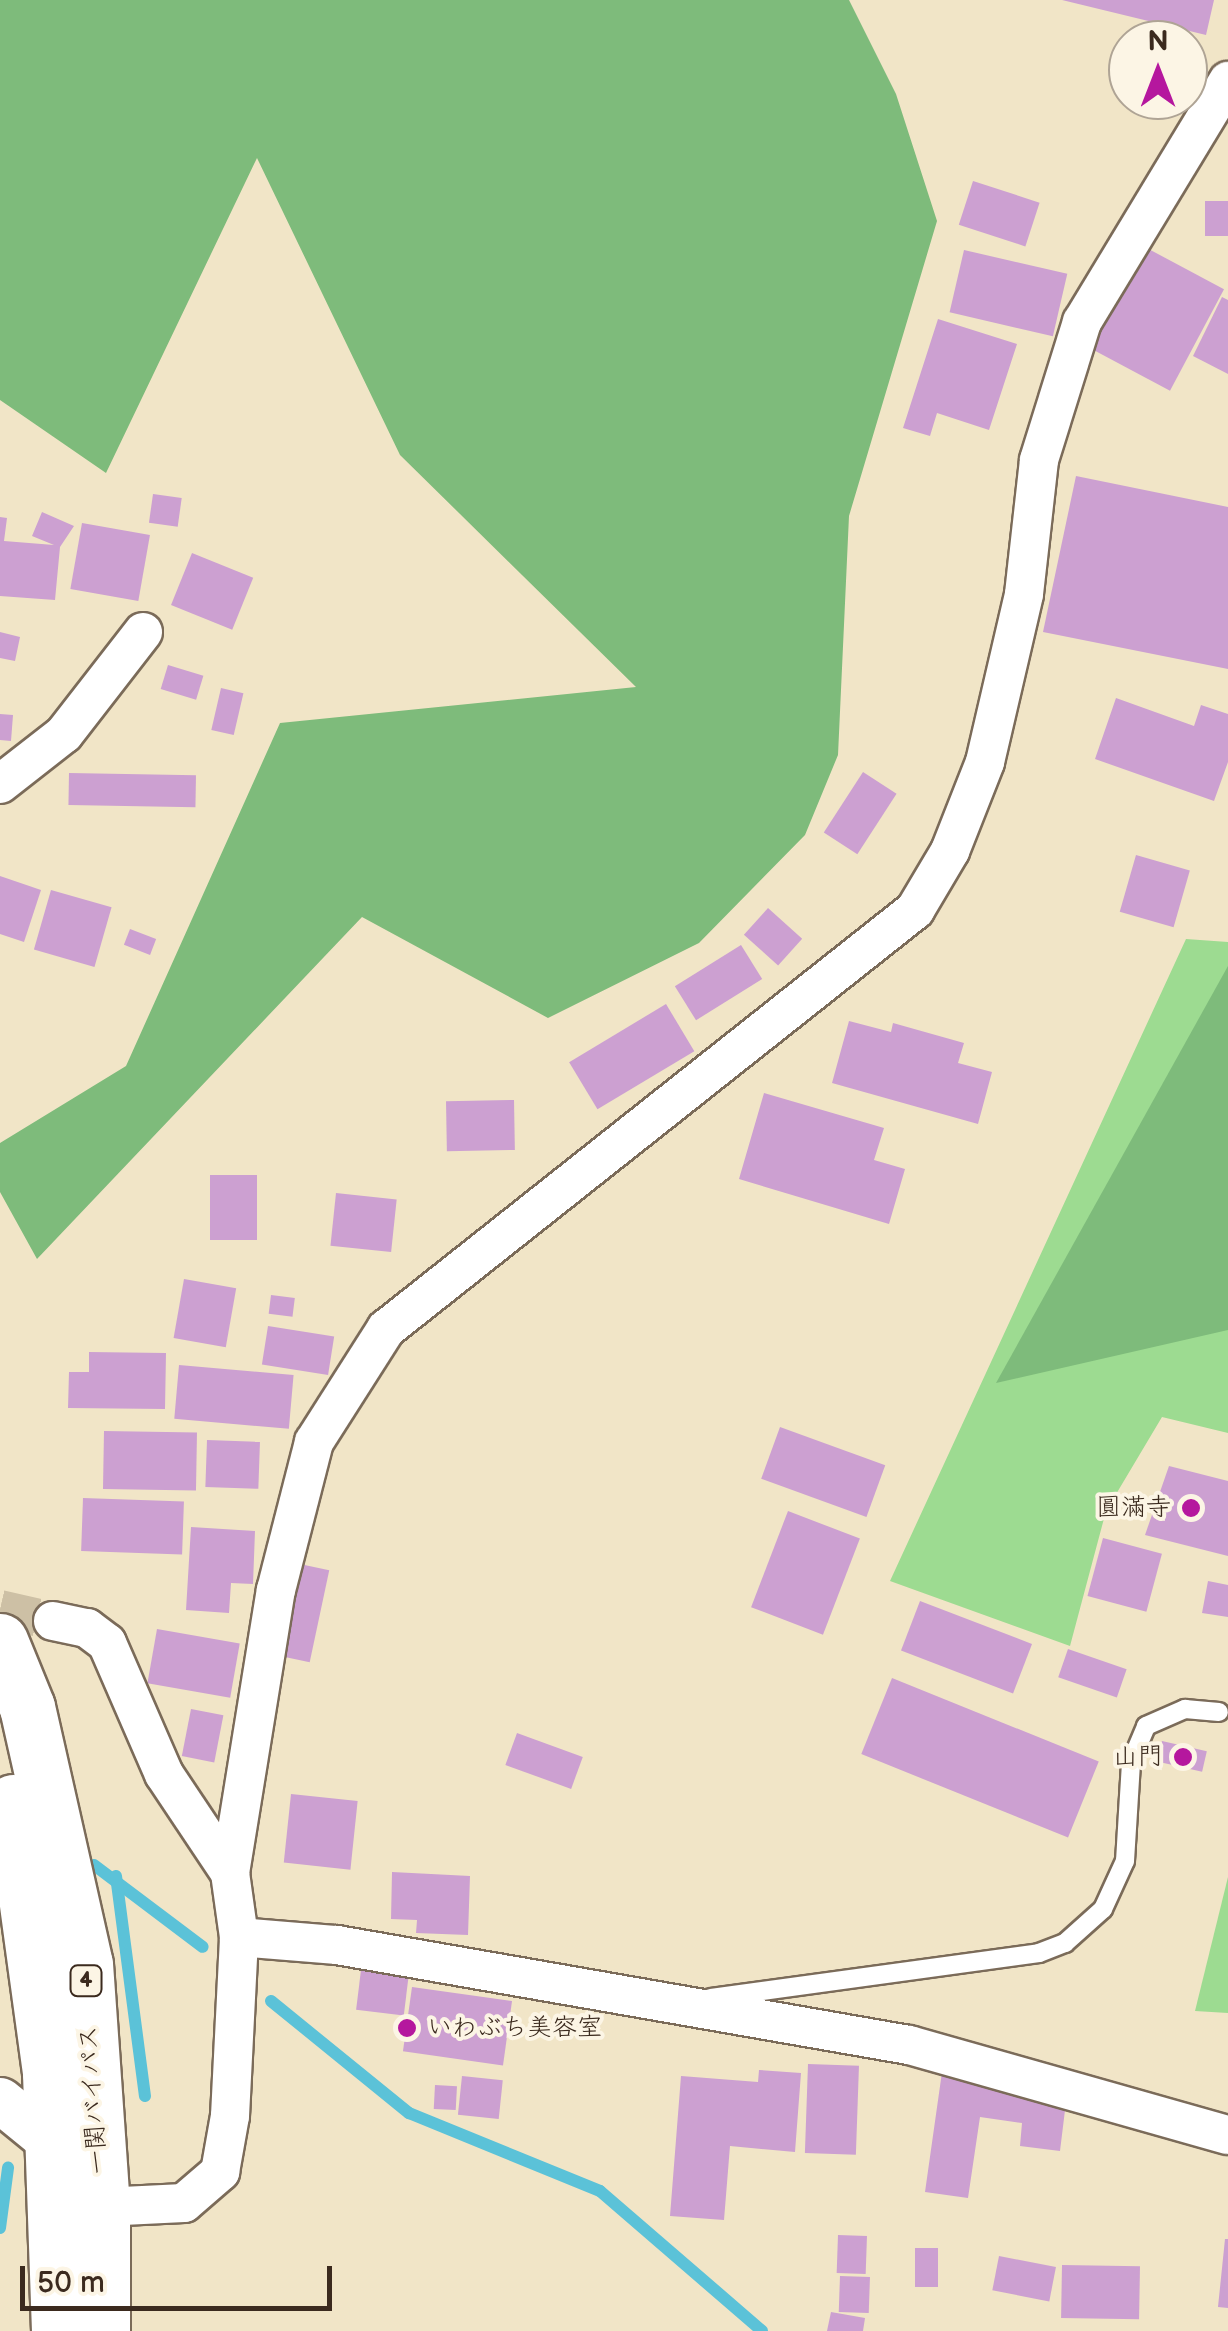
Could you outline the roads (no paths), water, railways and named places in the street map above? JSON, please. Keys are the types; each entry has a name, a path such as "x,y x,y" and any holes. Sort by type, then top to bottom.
{"highway":[{"name":"一関バイパス","path":"0,1641 27,1707 84,1964 102,2208 102,2331"},
{"name":"一関バイパス","path":"0,1722 25,1869 54,2144 59,2331"}],"street":[{"path":"102,2208 184,2203 220,2172 230,2116 239,1938 230,1873 276,1590 314,1442 386,1329 915,910 950,851 985,762 1024,594 1039,460 1082,322 1228,81"},
{"path":"0,784 64,734 143,632"},
{"path":"53,1621 87,1628 107,1643 164,1774 230,1873"},
{"path":"239,1938 337,1945 908,2045 1228,2135"},
{"path":"2,2105 54,2144"}],"lane":[{"path":"664,2005 1020,1956 1065,1943 1103,1909 1125,1861 1132,1762 1146,1726 1184,1709 1219,1712"}],"waterway":[{"path":"94,1865 203,1947"},
{"path":"116,1876 145,2096"},
{"path":"271,2001 409,2113 600,2191 762,2331"},
{"path":"0,2228 8,2168"}],"tunnel":[{"path":"0,1609 53,1621"}],"place":[{"name":"圓滿寺","path":"1191,1508"},
{"name":"山門","path":"1183,1757"},
{"name":"いわぶち美容室","path":"407,2028"}]}
